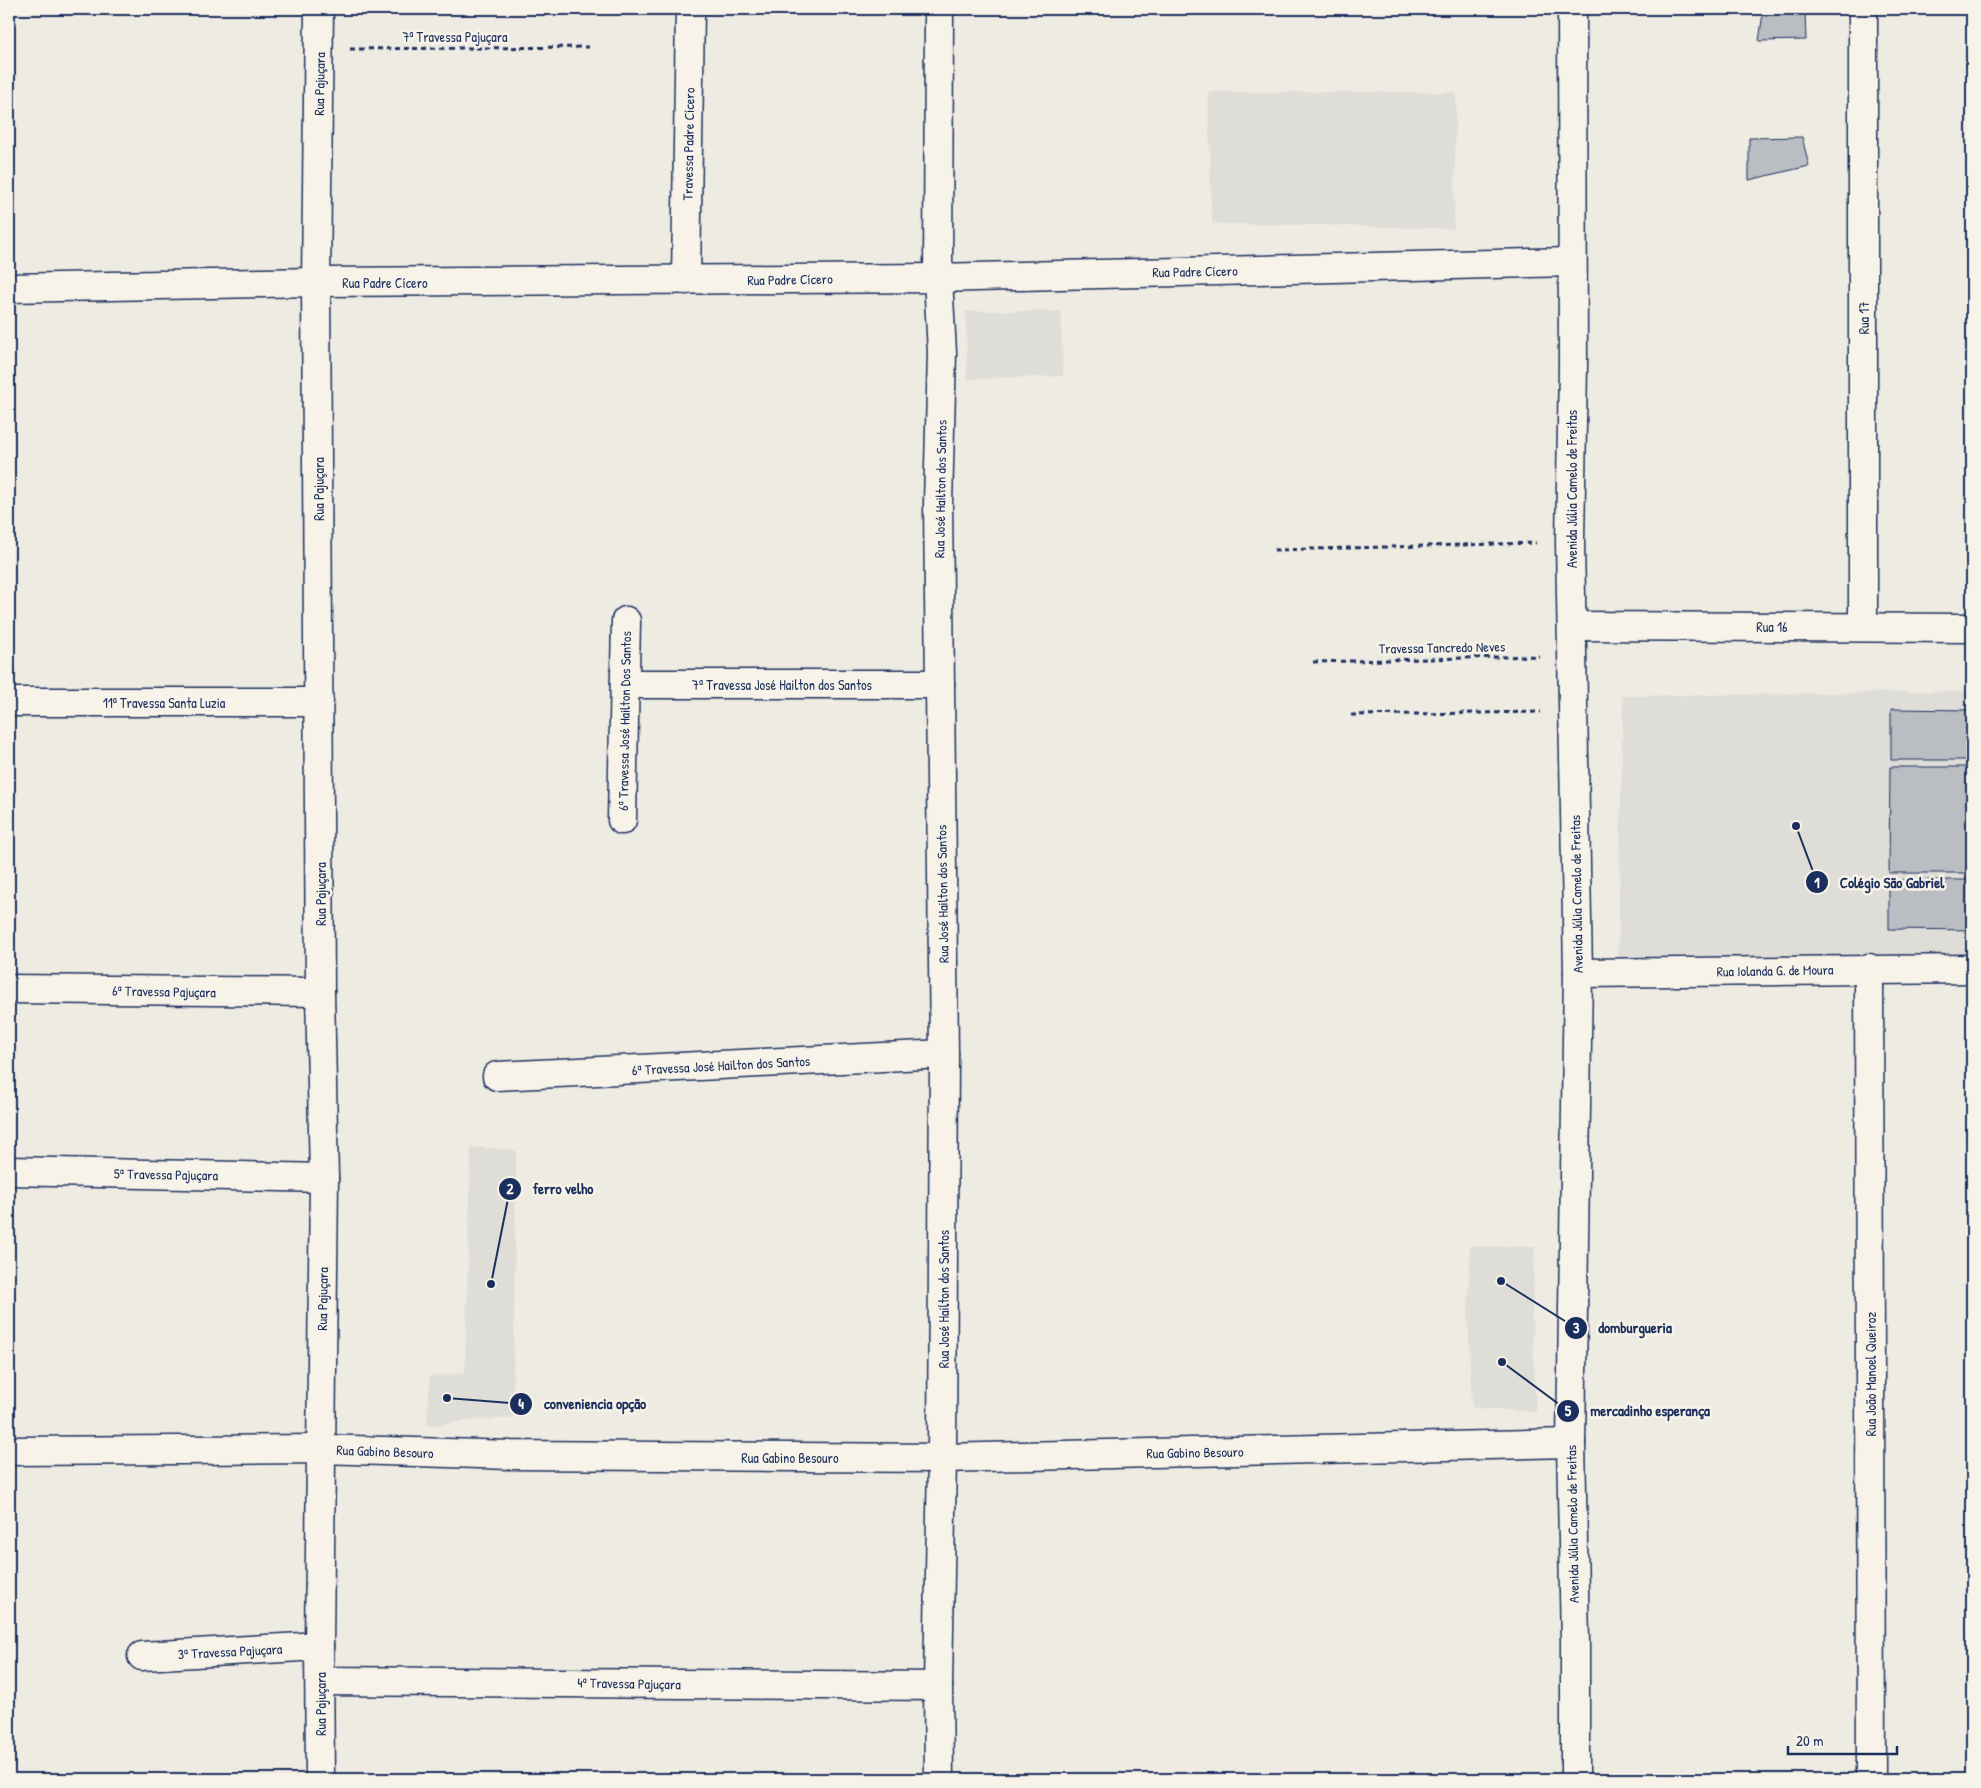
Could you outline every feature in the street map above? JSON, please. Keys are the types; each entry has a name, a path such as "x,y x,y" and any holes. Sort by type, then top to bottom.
{"street":[{"name":"Rua Pajuçara","path":"319,9 316,282 320,992 324,1178 320,1449 320,1779"},
{"name":"Travessa Padre Cícero","path":"686,280 690,9"},
{"name":"Rua José Hailton dos Santos","path":"939,9 938,278 942,353 938,504 944,1054 942,1458 938,1686 939,1779"},
{"name":"Avenida Júlia Camelo de Freitas","path":"1572,9 1570,542 1578,973 1570,1443 1575,1642 1575,1779"},
{"name":"Rua 17","path":"1863,9 1863,627"},
{"name":"Rua Padre Cícero","path":"9,288 316,282 938,278 1572,262"},
{"name":"6ª Travessa José Hailton Dos Santos","path":"622,820 626,621"},
{"name":"Rua 16","path":"1572,626 1972,628"},
{"name":"7ª Travessa José Hailton dos Santos","path":"624,684 940,684"},
{"name":"11ª Travessa Santa Luzia","path":"9,702 319,702"},
{"name":"Rua João Manoel Queiroz","path":"1869,968 1870,1779"},
{"name":"Rua Iolanda G. de Moura","path":"1578,973 1972,968"},
{"name":"6ª Travessa Pajuçara","path":"9,989 320,992"},
{"name":"6ª Travessa José Hailton dos Santos","path":"497,1076 944,1054"},
{"name":"5ª Travessa Pajuçara","path":"9,1170 324,1178"},
{"name":"Rua Gabino Besouro","path":"9,1451 320,1449 511,1455 942,1458 1570,1443"},
{"name":"3ª Travessa Pajuçara","path":"142,1656 319,1646"},
{"name":"4ª Travessa Pajuçara","path":"320,1680 938,1686"}],"path":[{"name":"7ª Travessa Pajuçara","path":"319,49 590,47"},
{"path":"1274,550 1570,542"},
{"name":"Travessa Tancredo Neves","path":"1313,662 1572,655"},
{"path":"1351,715 1572,712"}],"shaded area":[{"path":"1208,92 1456,92 1454,229 1212,224"},
{"path":"966,311 1061,311 1063,376 967,379"},
{"path":"1972,691 1972,957 1618,962 1623,696"},
{"path":"471,1147 516,1150 513,1418 463,1421 427,1426 430,1376 465,1373"},
{"path":"1470,1246 1535,1246 1532,1315 1536,1412 1472,1408 1468,1315"}],"building":[{"path":"1805,11 1806,40 1759,41 1763,13"},
{"path":"1802,137 1809,166 1749,180 1749,138"},
{"path":"1891,709 1972,710 1972,760 1891,760"},
{"path":"1890,767 1972,767 1972,873 1889,873"},
{"path":"1889,880 1972,880 1972,930 1889,929"}],"place":[{"name":"Colégio São Gabriel","path":"1796,826"},
{"name":"domburgueria","path":"1501,1281"},
{"name":"ferro velho","path":"491,1284"},
{"name":"mercadinho esperança","path":"1502,1362"},
{"name":"conveniencia opção","path":"447,1398"}]}
